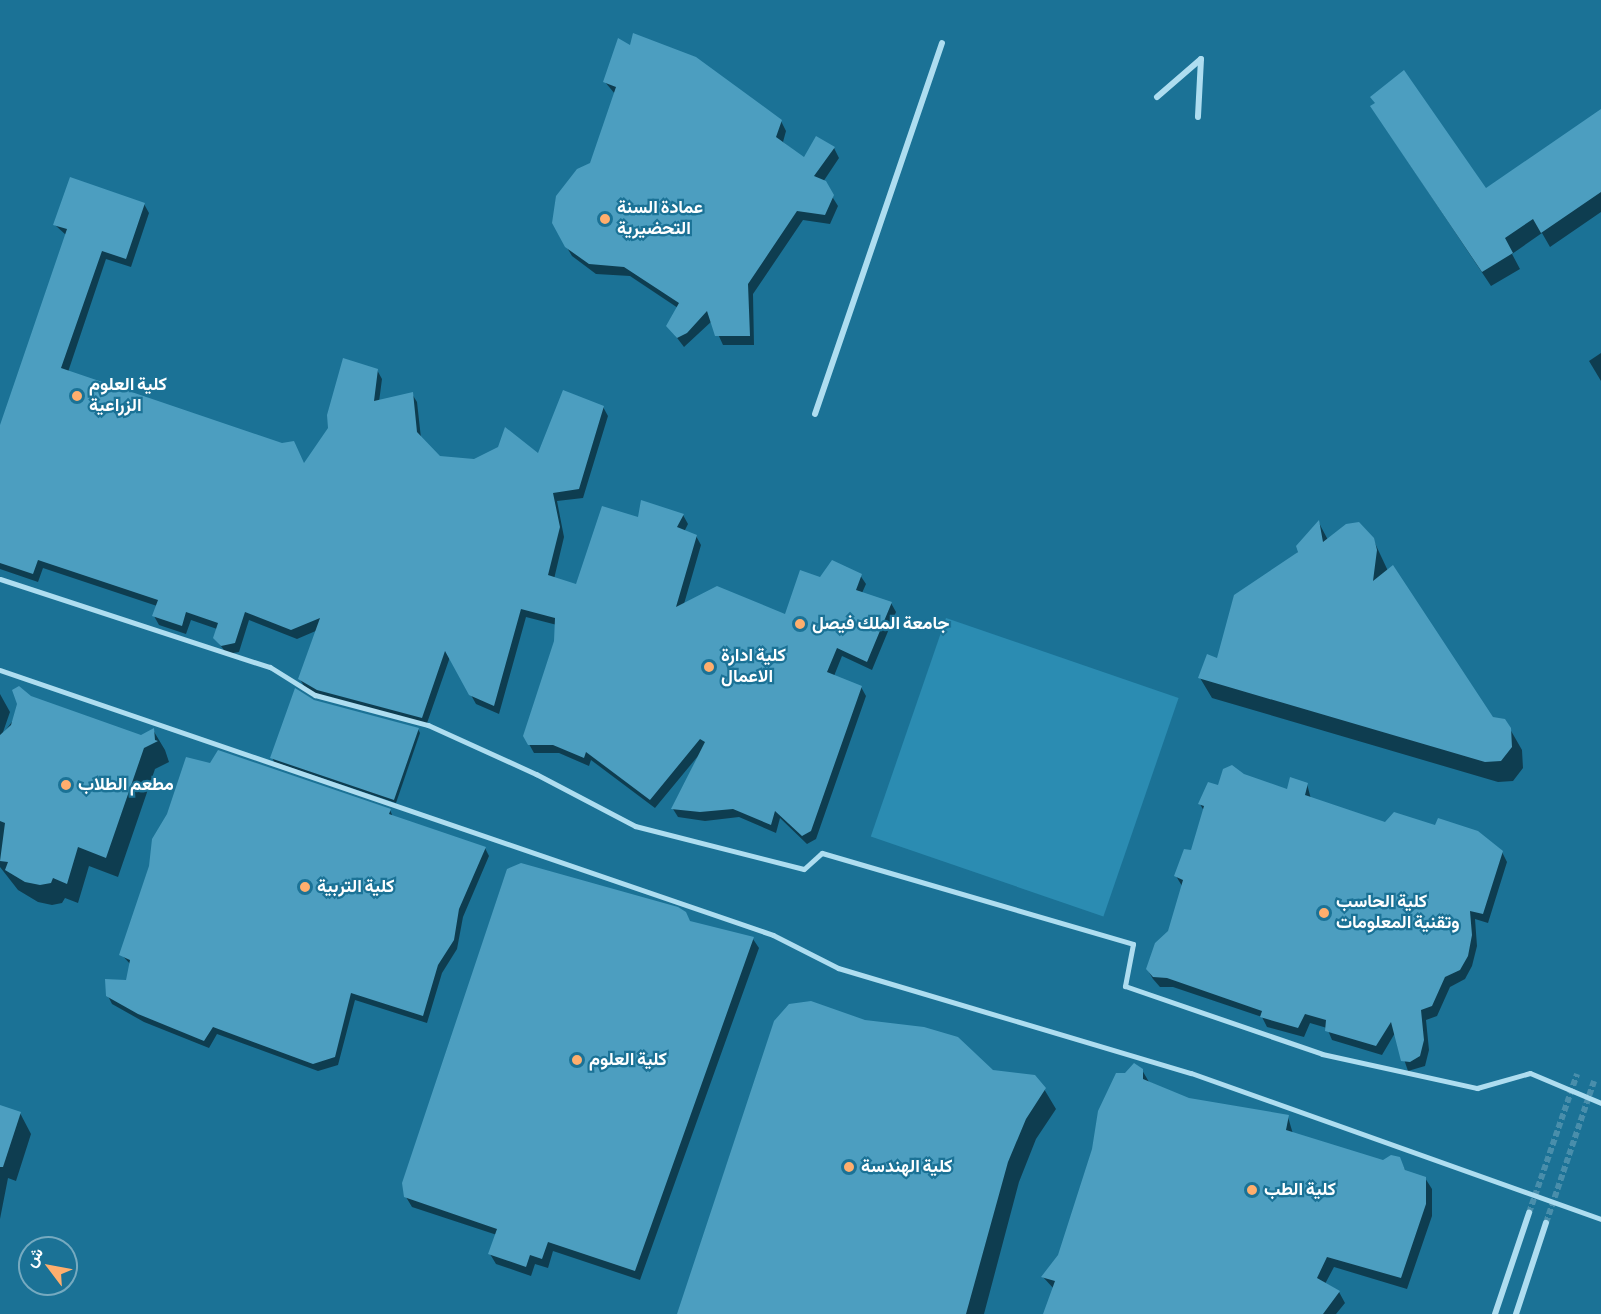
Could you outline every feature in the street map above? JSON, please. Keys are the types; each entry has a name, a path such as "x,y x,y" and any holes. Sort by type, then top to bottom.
{"street":[{"path":"815,414 942,43"},
{"path":"1157,97 1201,59 1198,117"},
{"path":"0,579 270,667 315,695 428,725 536,774 635,826 804,869 822,853 1133,944 1125,986 1322,1054 1478,1088 1530,1073 1601,1103"},
{"path":"0,670 773,935 838,968 1191,1072 1601,1220"},
{"path":"1495,1314 1529,1213"},
{"path":"1516,1314 1546,1223"}],"shaded area":[{"path":"946,618 1179,698 1103,917 871,836"}],"building":[{"path":"633,33 696,57 782,120 776,137 804,157 816,136 835,147 814,176 826,181 834,195 825,215 797,211 748,284 750,336 715,336 707,311 687,333 677,338 666,326 679,303 624,267 589,264 565,247 552,223 556,196 577,169 590,163 616,87 603,82 618,38 630,45"},
{"path":"1404,70 1486,188 1601,109 1601,192 1541,233 1533,219 1505,238 1513,253 1482,272 1370,106 1375,103 1370,97"},
{"path":"70,177 145,203 126,259 102,251 61,368 282,443 294,441 304,463 328,428 327,415 343,358 378,369 374,401 413,392 417,432 440,456 474,459 498,447 505,427 538,453 563,390 604,406 579,489 553,493 560,527 548,575 576,584 602,506 638,517 641,500 684,514 677,527 697,535 676,607 717,586 785,614 800,570 820,577 832,560 862,574 856,590 892,602 867,662 837,648 827,672 862,686 811,831 802,836 775,811 771,825 733,809 700,812 671,809 705,742 700,739 650,800 586,752 584,758 553,745 528,745 523,736 554,641 555,618 521,609 494,706 469,695 445,651 422,718 317,690 298,679 320,618 291,630 245,612 235,643 221,646 213,638 218,623 186,612 182,626 152,616 158,600 38,560 33,574 0,563 0,425 67,229 53,225"},
{"path":"1319,520 1323,542 1346,524 1359,522 1374,538 1377,550 1373,581 1393,565 1493,717 1505,719 1511,728 1512,747 1501,761 1485,762 1198,678 1207,654 1217,658 1234,595 1298,552 1296,546"},
{"name":"مطعم الطلاب","path":"19,686 31,696 141,735 154,728 155,740 158,741 144,748 106,858 78,847 67,884 53,878 51,883 40,885 25,882 5,870 8,862 0,861 5,823 0,821 0,735 11,725 17,704 12,690"},
{"path":"295,688 314,700 419,728 394,800 270,758"},
{"name":"كلية التربية","path":"218,750 391,809 389,814 486,847 459,909 454,940 438,965 423,1016 351,993 335,1057 313,1064 213,1027 204,1041 138,1014 106,996 105,979 126,980 130,960 119,955 149,866 152,839 167,814 186,757 210,763"},
{"name":"كلية الحاسب وتقنية المعلومات","path":"1232,765 1244,774 1287,789 1290,777 1308,783 1305,795 1385,822 1394,812 1435,825 1438,818 1478,831 1503,851 1483,914 1470,911 1472,935 1468,956 1460,970 1445,977 1432,1006 1421,1010 1424,1040 1420,1056 1410,1062 1401,1061 1391,1022 1376,1046 1325,1031 1326,1020 1305,1014 1298,1028 1260,1017 1262,1011 1167,978 1153,977 1146,969 1155,943 1168,931 1183,880 1174,876 1184,849 1191,850 1204,806 1198,804 1208,782 1218,785 1223,769"},
{"name":"كلية العلوم","path":"521,863 678,907 686,912 690,921 754,937 635,1271 548,1242 542,1259 530,1255 526,1267 488,1254 497,1229 404,1197 402,1183 507,869"},
{"path":"811,1001 865,1020 924,1027 958,1037 993,1070 1035,1075 1046,1088 1026,1119 1008,1162 966,1314 677,1314 774,1021 789,1004"},
{"name":"كلية الطب","path":"1134,1063 1143,1069 1143,1079 1189,1098 1289,1115 1286,1130 1383,1160 1391,1155 1400,1157 1405,1170 1426,1177 1426,1204 1401,1278 1327,1257 1317,1278 1340,1291 1323,1314 1043,1314 1055,1281 1041,1277 1058,1255 1092,1149 1098,1111 1116,1073 1125,1073"},
{"path":"0,1105 21,1112 3,1167 0,1167"}],"tunnel":[{"path":"1529,1213 1577,1074"},
{"path":"1546,1223 1594,1081"}],"place":[{"name":"عمادة السنة التحضيرية","path":"605,219"},
{"name":"كلية العلوم الزراعية","path":"77,396"},
{"name":"جامعة الملك فيصل","path":"800,624"},
{"name":"كلية ادارة الاعمال","path":"709,667"},
{"name":"مطعم الطلاب","path":"66,785"},
{"name":"كلية التربية","path":"305,887"},
{"name":"كلية الحاسب وتقنية المعلومات","path":"1324,913"},
{"name":"كلية العلوم","path":"577,1060"},
{"name":"كلية الهندسة","path":"849,1167"},
{"name":"كلية الطب","path":"1252,1190"}]}
